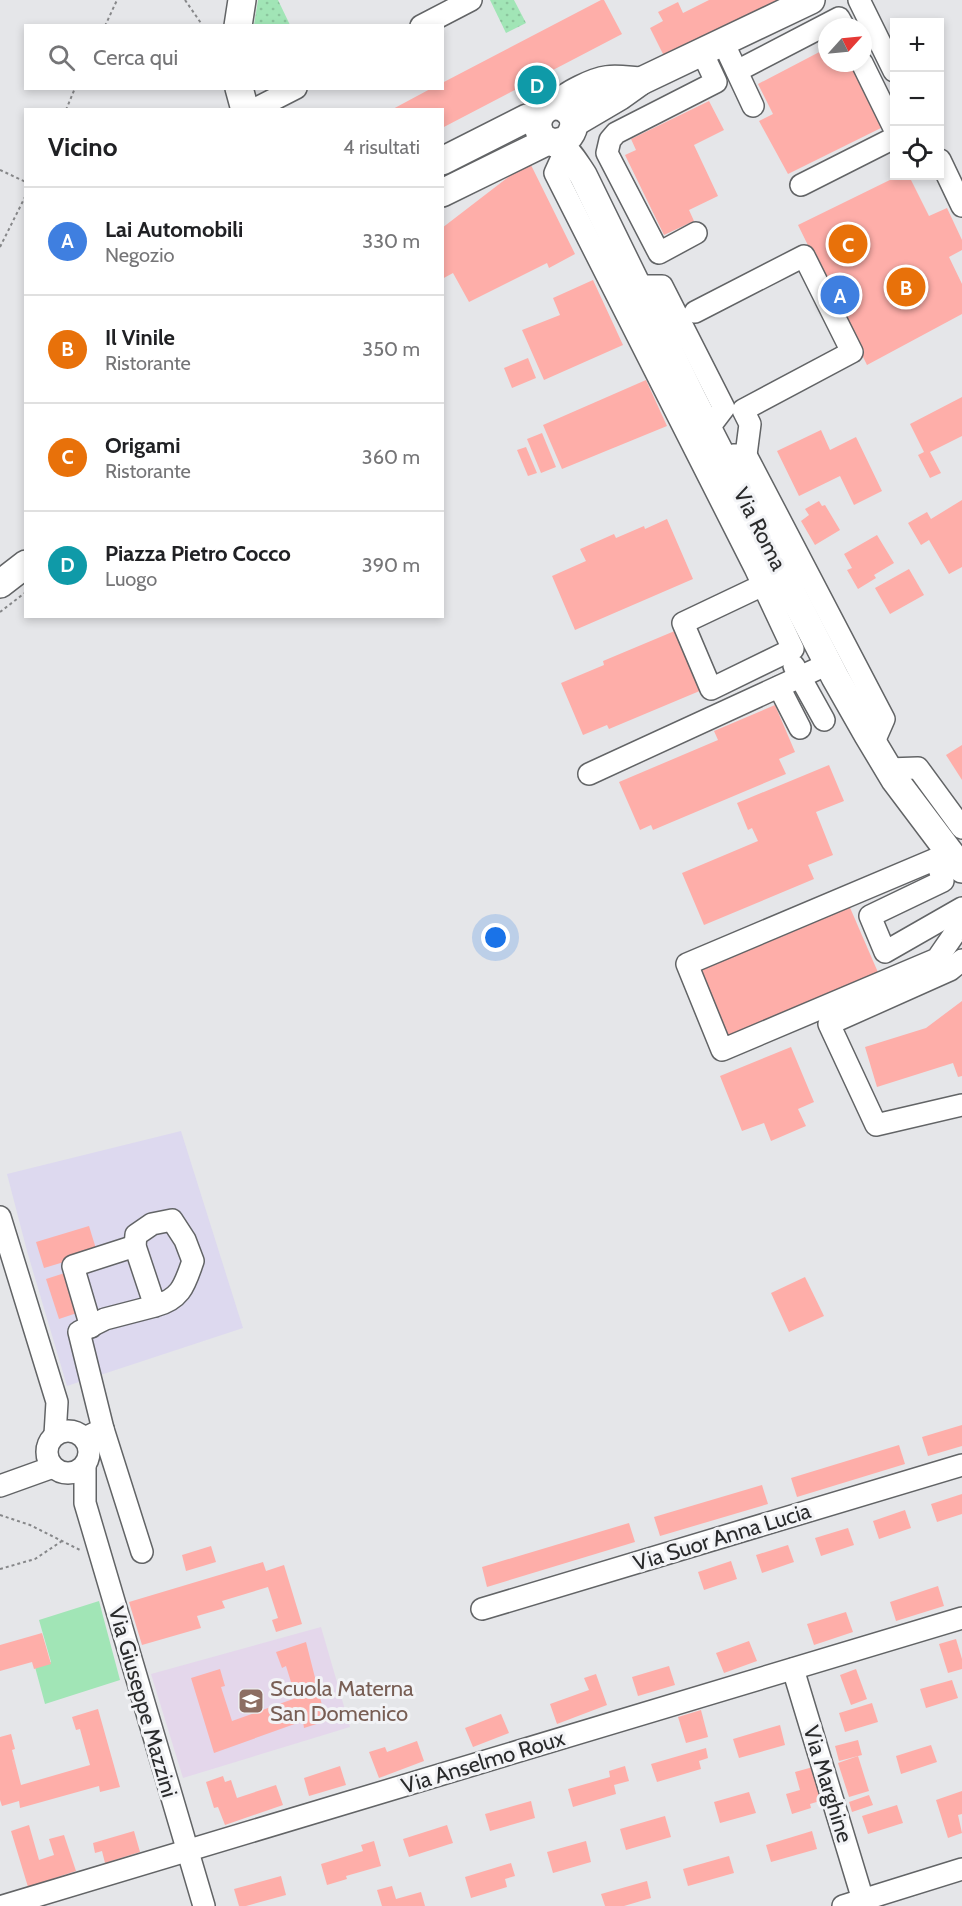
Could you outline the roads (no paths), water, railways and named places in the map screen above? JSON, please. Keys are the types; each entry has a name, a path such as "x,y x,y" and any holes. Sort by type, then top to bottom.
{"main road":[{"path":"238,24 242,0"},
{"path":"444,192 559,131 620,96 641,81 811,0"},
{"path":"240,90 244,108"},
{"path":"444,160 526,118 559,131"},
{"name":"Via Roma","path":"559,131 578,141 583,175 603,244 633,278 669,330 697,422 734,455 729,492 764,570 828,664 873,744 948,865"},
{"path":"0,584 24,566"}],"street":[{"path":"425,24 471,0"},
{"path":"859,0 890,63"},
{"path":"737,71 818,29"},
{"path":"713,47 737,71 753,106"},
{"path":"658,253 607,153 610,140 616,133 716,82 713,47"},
{"path":"866,72 893,126"},
{"path":"257,108 292,90"},
{"path":"559,131 555,174 603,244 669,330 804,256 852,352 743,410 750,424 734,455 884,719 873,744"},
{"path":"801,185 890,140"},
{"path":"944,168 960,194"},
{"path":"633,278 658,253 696,233"},
{"path":"697,422 729,492"},
{"path":"764,570 793,649 711,689 683,623 764,570"},
{"path":"787,652 799,678 824,720"},
{"path":"589,774 828,664"},
{"path":"780,687 800,728"},
{"path":"888,769 918,768 962,828"},
{"path":"948,865 962,908 885,952 870,916 948,865"},
{"path":"948,865 687,964 722,1050 936,959 957,930 962,928"},
{"path":"962,960 950,970 829,1024 876,1125 962,1105"},
{"path":"0,1217 57,1402 55,1435"},
{"path":"0,1486 90,1455 79,1332 105,1319 155,1306 162,1304 182,1290 193,1260 185,1240 172,1220 152,1224 136,1235 135,1246 155,1306"},
{"path":"91,1327 73,1266 135,1246"},
{"path":"57,1402 88,1433 142,1552"},
{"path":"63,1465 48,1445 55,1435 65,1430 88,1433"},
{"name":"Via Giuseppe Mazzini","path":"63,1465 85,1498 204,1906"},
{"name":"Via Suor Anna Lucia","path":"482,1609 962,1465"},
{"name":"Via Anselmo Roux","path":"3,1906 962,1618"},
{"name":"Via Marghine","path":"793,1669 863,1900"},
{"path":"843,1906 962,1869"}],"place":[{"name":"Piazza Pietro Cocco","path":"537,85"},
{"name":"Origami","path":"848,244"},
{"name":"Il Vinile","path":"906,287"},
{"name":"Lai Automobili","path":"840,295"},
{"name":"Scuola Materna San Domenico","path":"251,1701"}]}
